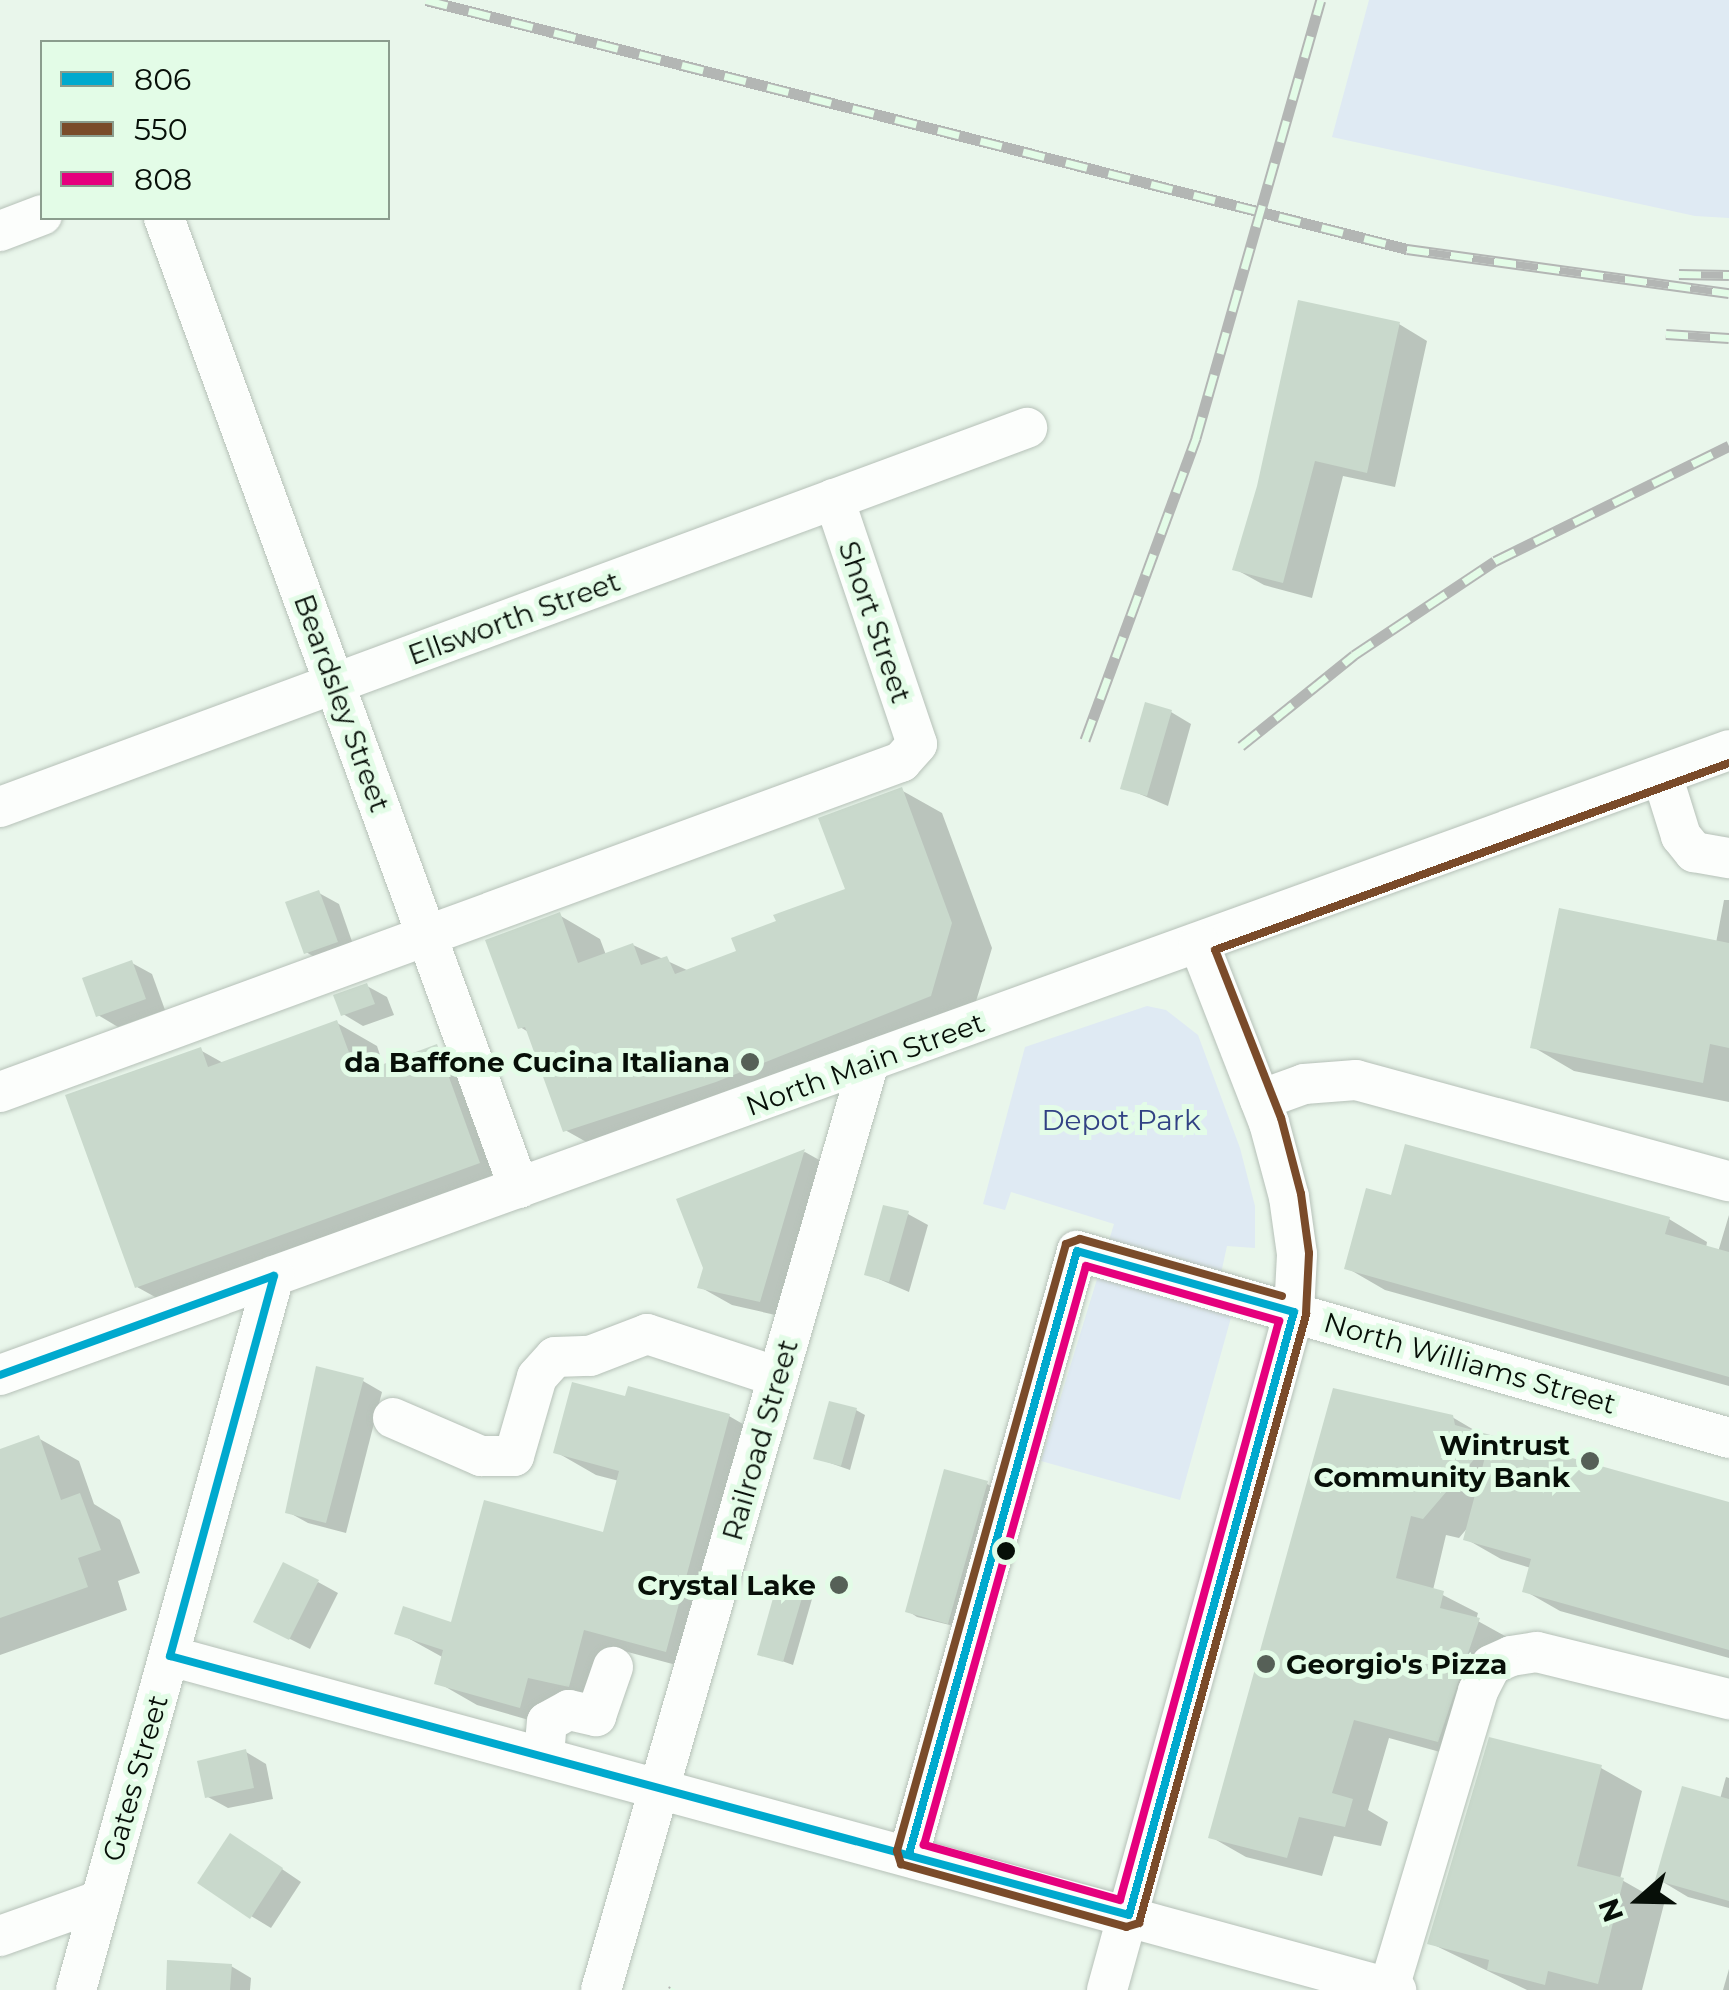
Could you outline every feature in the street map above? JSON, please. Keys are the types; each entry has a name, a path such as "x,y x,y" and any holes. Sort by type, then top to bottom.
{"street":[{"path":"0,230 40,216"},
{"name":"Beardsley Street","path":"165,220 519,1188"},
{"name":"Ellsworth Street","path":"0,807 1027,428"},
{"name":"Short Street","path":"428,934 872,776 901,762 917,744 834,500"},
{"name":"North Main Street","path":"0,1376 1729,750"},
{"path":"1662,774 1681,836 1694,852 1729,858"},
{"path":"0,1092 428,934"},
{"name":"North Williams Street","path":"1200,943 1260,1100 1289,1197 1297,1254 1294,1312 1729,1438"},
{"name":"Railroad Street","path":"601,1990 869,1062"},
{"path":"1260,1100 1304,1084 1356,1080 1729,1181"},
{"path":"909,1854 1077,1252 1294,1312 1108,1990"},
{"name":"Gates Street","path":"76,1990 274,1276"},
{"path":"393,1418 481,1456 514,1456 537,1377 555,1356 590,1356 648,1334 778,1376"},
{"path":"170,1656 660,1786 1393,1989 1478,1690 1491,1665 1511,1656 1537,1652 1729,1698"},
{"path":"544,1755 547,1722 569,1710 596,1716 613,1667"},
{"path":"0,1936 101,1900"}],"green space":[{"path":"1369,0 1729,0 1729,218 1695,216 1332,137"},
{"name":"Depot Park","path":"1147,1006 1166,1010 1198,1035 1240,1148 1255,1206 1255,1248 1227,1246 1215,1301 1234,1307 1180,1500 1041,1461 1114,1224 1011,1192 1005,1210 983,1204 1025,1047"}],"building":[{"path":"1298,300 1400,322 1367,473 1315,461 1283,583 1232,570 1257,486"},
{"path":"1145,702 1172,710 1147,796 1120,789"},
{"path":"902,787 952,923 931,996 716,1082 563,1132 525,1027 518,1029 485,940 560,912 578,963 633,943 641,965 667,956 675,974 736,951 731,938 776,921 773,915 845,889 818,818"},
{"path":"319,890 338,942 304,954 285,902"},
{"path":"1559,908 1729,943 1729,1048 1710,1044 1703,1083 1530,1048"},
{"path":"132,960 146,999 96,1017 82,978"},
{"path":"367,983 375,1004 341,1016 333,995"},
{"path":"337,1020 357,1074 437,1044 480,1163 135,1288 65,1095 201,1047 208,1067"},
{"path":"1405,1144 1670,1217 1665,1234 1729,1252 1729,1377 1344,1269 1366,1188 1391,1195"},
{"path":"805,1149 760,1302 697,1288 703,1268 676,1199"},
{"path":"883,1205 909,1211 889,1282 864,1275"},
{"path":"316,1366 364,1378 326,1523 285,1513"},
{"path":"572,1382 625,1396 628,1386 730,1414 666,1652 584,1630 569,1687 528,1678 520,1708 434,1684 443,1650 394,1634 403,1606 451,1622 484,1500 603,1532 619,1471 553,1453"},
{"path":"1333,1388 1453,1415 1455,1425 1729,1502 1729,1650 1522,1592 1531,1559 1463,1540 1489,1442 1423,1519 1411,1516 1396,1578 1444,1591 1440,1608 1480,1618 1438,1742 1354,1720 1332,1793 1353,1799 1345,1827 1299,1817 1287,1858 1208,1838"},
{"path":"829,1401 857,1408 841,1466 813,1459"},
{"path":"39,1435 61,1500 80,1493 101,1550 78,1558 88,1587 0,1618 0,1449"},
{"path":"944,1469 988,1481 948,1624 905,1612"},
{"path":"283,1562 319,1580 289,1640 253,1622"},
{"path":"777,1584 804,1591 783,1662 757,1655"},
{"path":"1489,1737 1602,1765 1577,1866 1624,1878 1598,1984 1548,1971 1545,1985 1487,1970 1489,1960 1427,1944"},
{"path":"246,1749 254,1788 205,1798 197,1761"},
{"path":"1682,1786 1729,1799 1729,1901 1655,1880"},
{"path":"230,1833 283,1868 250,1919 197,1883"},
{"path":"167,1960 232,1964 230,1990 166,1990"}],"railway":[{"path":"426,0 1407,249 1729,293"},
{"path":"1085,740 1196,438 1321,0"},
{"path":"1679,274 1729,275"},
{"path":"1666,334 1729,338"},
{"path":"1241,746 1354,655 1495,561 1729,446"}],"transit line":[{"name":"550","path":"1306,1313 1309,1253 1301,1194 1281,1118 1215,950 1729,763"},
{"name":"550","path":"1282,1296 1080,1239 1066,1244 897,1851 901,1864 1126,1927 1139,1923 1306,1315"},
{"name":"806","path":"274,1276 170,1656 1129,1915 1294,1312 1077,1251 909,1854"},
{"name":"808","path":"1086,1266 1279,1321 1120,1900 924,1845 1086,1266"},
{"name":"806","path":"0,1375 274,1276"}],"place":[{"name":"da Baffone Cucina Italiana","path":"750,1062"},
{"name":"Wintrust Community Bank","path":"1590,1461"},
{"name":"Crystal Lake","path":"839,1585"},
{"name":"Georgio's Pizza","path":"1266,1664"}]}
